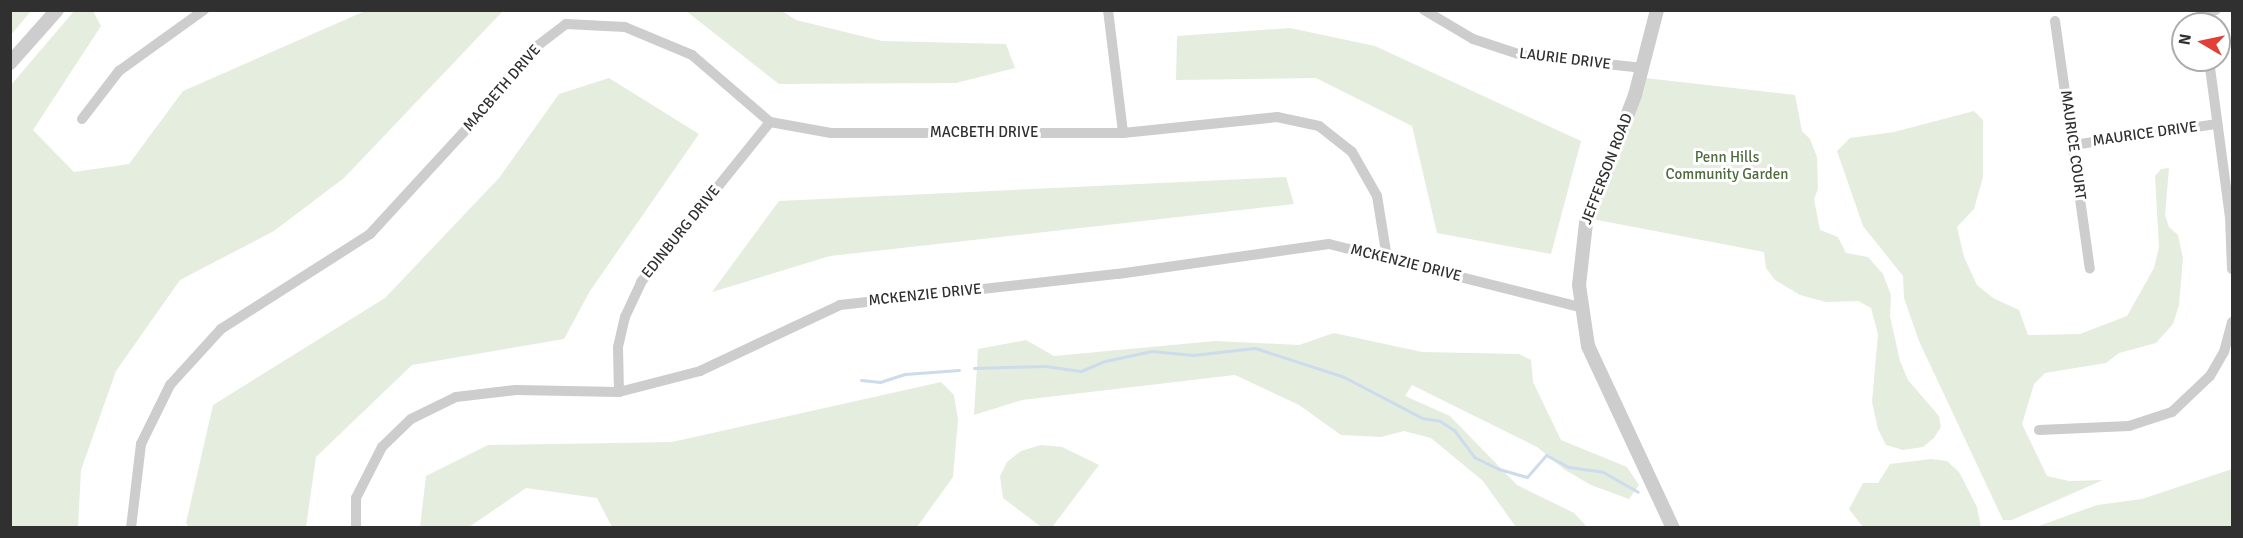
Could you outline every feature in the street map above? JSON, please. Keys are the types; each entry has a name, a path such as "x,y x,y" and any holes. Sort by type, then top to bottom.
{"street":[{"path":"10,63 57,10"},
{"path":"82,119 119,71 204,10"},
{"path":"1108,10 1123,133"},
{"name":"LAURIE DRIVE","path":"1424,10 1473,39 1521,55 1643,68"},
{"name":"JEFFERSON ROAD","path":"1657,10 1643,68 1586,223 1580,256 1580,307 1593,360 1673,528"},
{"name":"MAURICE COURT","path":"2055,21 2090,268"},
{"name":"MACBETH DRIVE","path":"131,528 134,481 141,444 170,385 221,329 370,234 463,133 532,50 566,24 625,27 692,55 770,122 831,133 1123,133 1277,117 1319,126 1352,152 1377,196 1387,258"},
{"path":"2210,72 2231,217 2232,269"},
{"name":"EDINBURG DRIVE","path":"619,392 618,347 626,317 641,282 770,122"},
{"name":"MAURICE DRIVE","path":"2073,145 2217,124"},
{"name":"MCKENZIE DRIVE","path":"356,528 356,498 365,474 382,447 411,419 456,397 516,390 619,392 700,370 840,305 1118,274 1329,244 1580,307"},
{"path":"2039,430 2128,426 2172,412 2196,393 2215,369 2232,322"}],"green space":[{"path":"10,11 31,11 11,35"},
{"path":"74,11 93,11 101,26 33,130 74,172 129,164 183,91 365,11 503,11 344,178 274,231 180,280 116,371 81,470 78,527 11,527 11,85"},
{"path":"686,11 782,11 796,20 882,41 1006,44 1015,68 956,83 779,84"},
{"path":"1290,28 1375,46 1581,141 1551,254 1437,233 1412,126 1316,78 1176,80 1177,36"},
{"path":"609,78 699,134 590,291 564,339 412,365 316,457 306,527 189,527 186,523 213,405 385,298 499,178 559,94"},
{"name":"Penn Hills Community Garden","path":"1645,78 1795,95 1802,131 1810,139 1817,157 1818,189 1814,199 1820,230 1838,237 1846,253 1868,257 1883,274 1891,295 1890,316 1900,361 1908,380 1939,416 1941,427 1934,438 1923,447 1903,450 1886,445 1878,429 1872,402 1878,334 1871,308 1858,301 1826,302 1800,295 1775,280 1766,268 1764,252 1587,218"},
{"path":"1974,111 1983,120 1983,177 1974,209 1957,227 1964,257 1977,285 1993,298 2019,310 2028,335 2080,334 2127,316 2154,268 2159,247 2155,176 2161,169 2169,168 2165,215 2169,227 2178,235 2183,258 2179,305 2173,324 2156,343 2119,353 2106,363 2045,373 2034,384 2022,424 2047,476 2069,481 2103,480 2012,520 2003,520 1919,341 1904,298 1903,276 1863,226 1837,151 1850,138 1894,132"},
{"path":"1286,177 1294,204 830,256 712,292 779,201"},
{"path":"1334,333 1422,352 1519,354 1531,360 1533,382 1561,440 1627,467 1639,485 1629,499 1591,485 1565,470 1537,447 1412,385 1405,396 1450,416 1517,485 1574,513 1587,527 1516,527 1483,481 1431,438 1404,431 1381,437 1341,435 1299,405 1235,375 1022,400 974,415 978,349 1026,340 1054,356 1215,341 1299,345"},
{"path":"941,382 954,395 958,420 953,477 917,527 612,527 597,498 526,488 469,527 420,527 426,476 488,445 672,442"},
{"path":"1041,445 1062,447 1099,465 1053,526 1040,526 1003,498 1000,476 1007,462 1021,451"},
{"path":"1931,459 1947,461 1959,472 1977,507 1981,527 1862,526 1849,509 1863,483 1878,483 1890,464"},
{"path":"2232,469 2232,527 2036,527 2097,505 2142,499"}],"waterway":[{"path":"974,368 1045,366 1081,371 1105,361 1152,351 1193,355 1255,348 1344,377 1422,418 1440,421 1454,430 1474,457 1499,469 1527,477 1546,455 1569,467 1603,472 1638,492"},
{"path":"861,380 880,382 905,374 959,370"}]}
